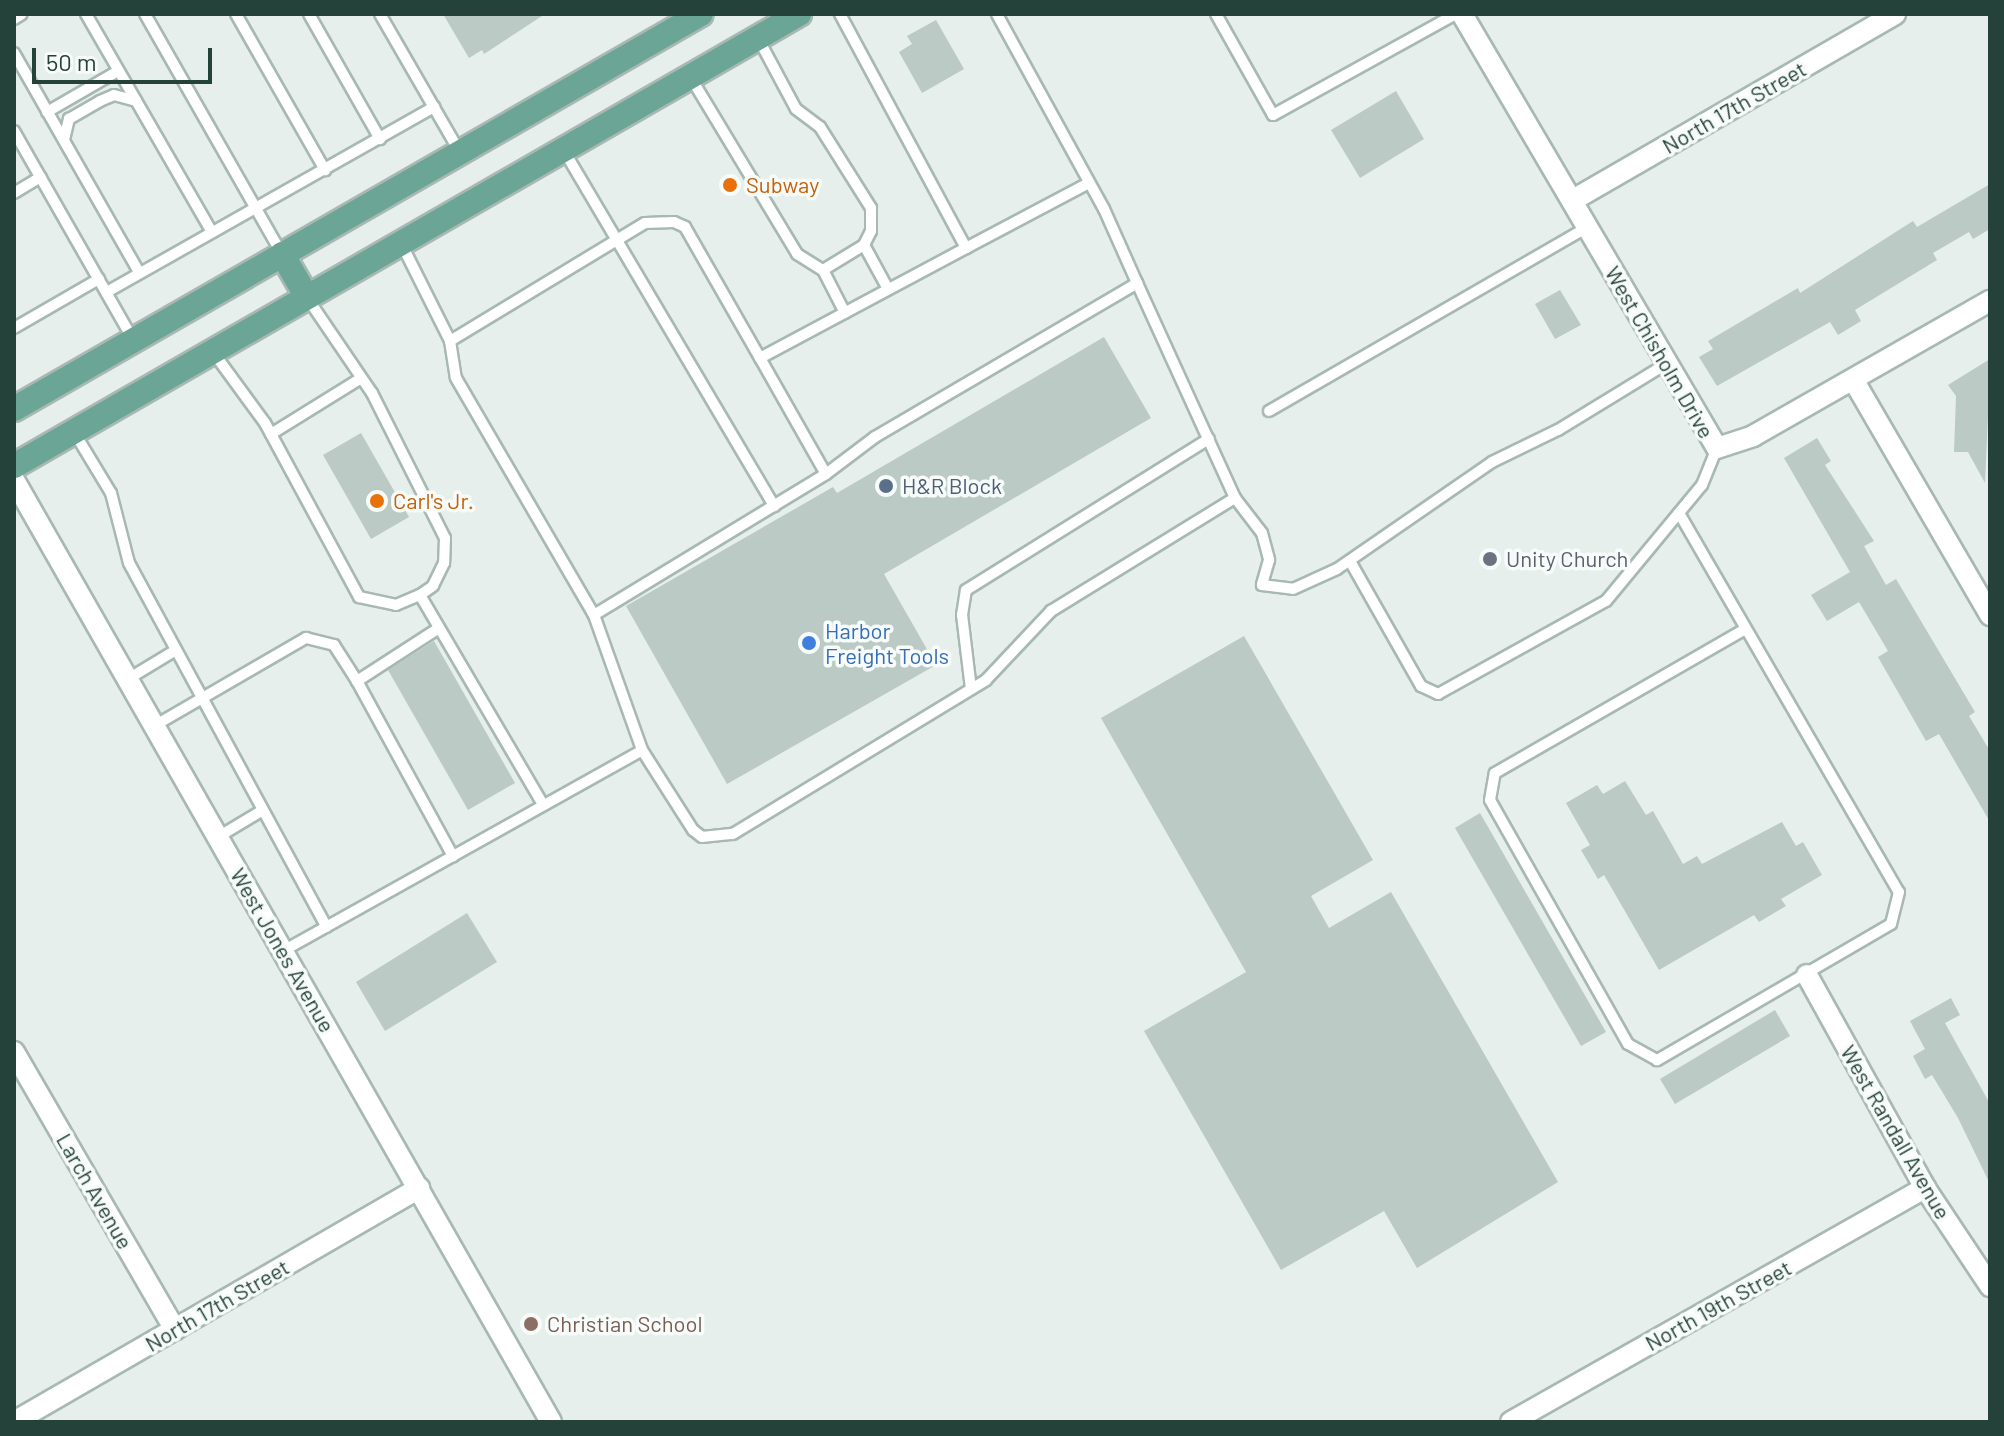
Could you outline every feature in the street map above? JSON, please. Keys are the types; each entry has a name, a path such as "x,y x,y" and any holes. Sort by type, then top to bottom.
{"main road":[{"path":"14,409 460,153 673,21 701,14"},
{"path":"14,466 799,14"},
{"path":"282,254 307,297"}],"street":[{"name":"West Chisholm Drive","path":"1459,14 1573,200 1717,448 1746,440 1990,301"},
{"name":"North 17th Street","path":"1573,200 1895,14"},
{"path":"1854,381 1990,615"},
{"name":"West Jones Avenue","path":"14,480 551,1422"},
{"name":"West Randall Avenue","path":"1807,975 1925,1188 1990,1286"},
{"name":"Larch Avenue","path":"14,1052 175,1330"},
{"name":"North 17th Street","path":"14,1422 419,1188"},
{"name":"North 19th Street","path":"1511,1422 1925,1188"}],"lane":[{"path":"14,19 22,14"},
{"path":"86,14 212,232"},
{"path":"145,14 254,210 282,254"},
{"path":"236,14 325,170"},
{"path":"309,14 380,139"},
{"path":"380,14 460,153"},
{"path":"840,14 966,248"},
{"path":"997,14 1089,183 1235,498 1262,533 1269,560 1262,585 1293,589 1350,561 1492,462 1558,430 1666,364"},
{"path":"1216,14 1273,115 1459,14"},
{"path":"758,38 796,109 820,127 871,208 871,231 864,245 823,270"},
{"path":"14,53 139,272"},
{"path":"47,112 118,71"},
{"path":"690,76 797,254 823,270 845,313"},
{"path":"64,142 69,119 81,111 114,95 136,101"},
{"path":"107,292 434,107"},
{"path":"14,131 133,340"},
{"path":"563,149 774,506"},
{"path":"14,193 41,177"},
{"path":"760,358 1089,183"},
{"path":"450,341 645,223 685,227 826,474"},
{"path":"1269,411 1588,227"},
{"path":"401,243 450,341 456,378 594,615 642,750 693,830 702,837 722,838 986,680 1051,611 1235,498"},
{"path":"864,245 888,289"},
{"path":"14,328 99,279"},
{"path":"594,615 826,474 875,437 1137,283"},
{"path":"213,352 271,434 359,597 396,605 420,595 433,586 444,563 445,538 372,393 358,380 307,297"},
{"path":"271,434 358,380"},
{"path":"74,432 111,493 129,563 327,927"},
{"path":"971,689 962,615 966,590 1209,439"},
{"path":"1350,561 1421,686 1438,694 1606,601 1702,485 1717,448"},
{"path":"1679,513 1744,630 1899,892 1891,924 1657,1060 1628,1044 1490,800 1495,773 1744,630"},
{"path":"420,595 543,805"},
{"path":"357,681 439,628"},
{"path":"154,726 306,638 334,645 453,856"},
{"path":"128,679 176,650"},
{"path":"283,951 642,750"},
{"path":"218,837 263,810"}],"building":[{"path":"443,14 545,14 484,54 482,50 469,58"},
{"path":"936,20 964,69 922,93 899,52 912,44 907,36"},
{"path":"1396,91 1424,139 1360,178 1331,130"},
{"path":"1990,184 1990,229 1973,239 1969,232 1933,253 1937,260 1855,310 1861,321 1838,335 1830,322 1717,386 1699,357 1713,349 1708,341 1798,288 1800,293 1913,221 1917,227"},
{"path":"1560,290 1581,325 1555,339 1535,304"},
{"path":"1104,337 1151,418 884,574 936,665 727,784 626,606 833,487 837,493"},
{"path":"1990,359 1985,483 1968,452 1954,452 1956,396 1948,385"},
{"path":"361,433 409,517 371,539 323,455"},
{"path":"1817,438 1831,461 1825,465 1874,541 1864,546 1886,585 1896,579 1975,712 1969,716 1990,751 1990,822 1939,734 1926,741 1878,657 1888,651 1859,602 1827,621 1811,595 1850,572 1784,458"},
{"path":"1244,636 1373,860 1311,896 1329,928 1391,892 1558,1182 1417,1268 1384,1211 1281,1270 1144,1031 1246,972 1101,718"},
{"path":"434,641 515,783 468,810 388,670"},
{"path":"1625,781 1646,815 1653,811 1683,864 1697,856 1702,864 1782,822 1796,846 1803,842 1822,875 1781,899 1786,906 1759,922 1754,915 1659,970 1604,875 1598,879 1581,850 1590,845 1566,803 1597,785 1603,794"},
{"path":"1480,813 1606,1032 1581,1046 1455,828"},
{"path":"467,913 497,962 385,1031 356,982"},
{"path":"1951,998 1960,1015 1945,1023 1990,1104 1990,1184 1958,1118 1932,1075 1925,1079 1913,1056 1925,1049 1910,1021"},
{"path":"1775,1010 1790,1036 1675,1104 1660,1079"}],"place":[{"name":"Subway","path":"730,185"},
{"name":"H&R Block","path":"886,486"},
{"name":"Carl's Jr.","path":"377,501"},
{"name":"Unity Church","path":"1490,559"},
{"name":"Harbor Freight Tools","path":"809,643"},
{"name":"Christian School","path":"531,1324"}]}
